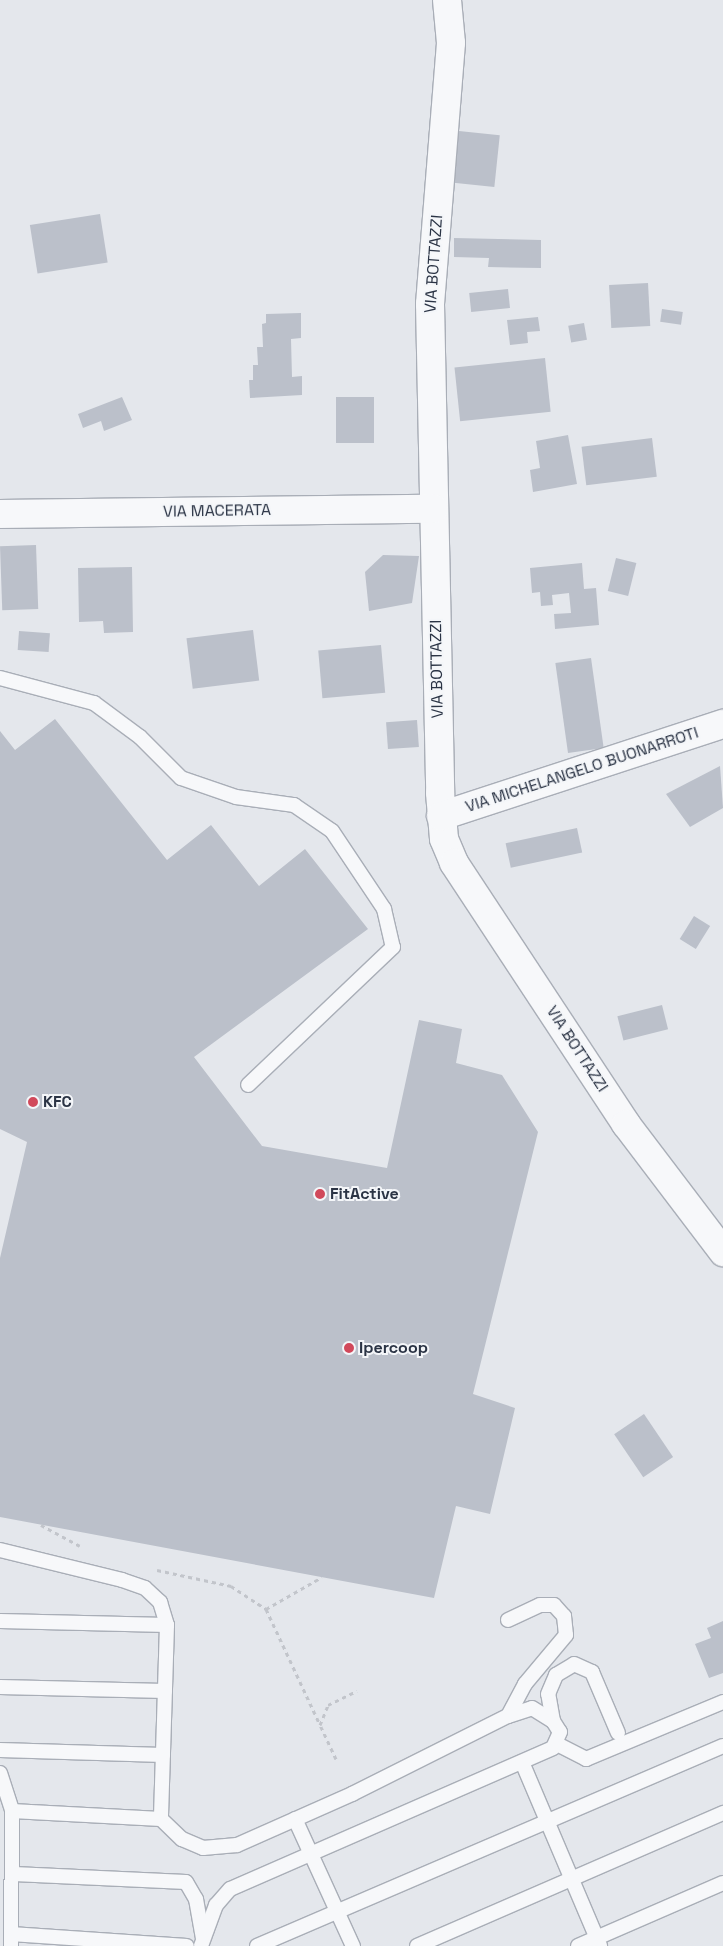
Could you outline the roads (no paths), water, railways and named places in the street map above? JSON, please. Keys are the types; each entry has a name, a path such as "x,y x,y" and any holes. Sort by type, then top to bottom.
{"street":[{"name":"VIA BOTTAZZI","path":"446,0 451,43 430,304 441,816 444,839 454,863 626,1124 723,1252"},
{"name":"VIA MACERATA","path":"0,514 434,508"},
{"name":"VIA MICHELANGELO BUONARROTI","path":"441,816 723,724"}],"lane":[{"path":"0,678 94,703 140,737 180,778 236,797 294,805 332,831 384,909 393,947 248,1085"},
{"path":"4,1554 145,1588 160,1602 167,1625 161,1819"},
{"path":"508,1620 540,1605 554,1605 564,1616 566,1634 525,1684 508,1716"},
{"path":"0,1621 167,1625"},
{"path":"202,1942 216,1905 230,1889 522,1762 557,1744 560,1732 553,1721 548,1694 556,1675 574,1664 592,1672 618,1733"},
{"path":"0,1687 165,1691"},
{"path":"557,1744 586,1759 723,1702"},
{"path":"12,1811 161,1819 182,1839 203,1848 237,1845 508,1716 532,1708 553,1721"},
{"path":"257,1946 723,1746"},
{"path":"0,1750 163,1756"},
{"path":"522,1762 599,1942"},
{"path":"0,1774 12,1811 14,1874 11,1940 187,1946"},
{"path":"417,1946 723,1813"},
{"path":"295,1819 353,1946"},
{"path":"14,1874 186,1882 196,1899 202,1942"},
{"path":"578,1946 599,1942 723,1883"}],"place":[{"name":"KFC","path":"33,1102"},
{"name":"FitActive","path":"320,1194"},
{"name":"Ipercoop","path":"349,1348"}]}
